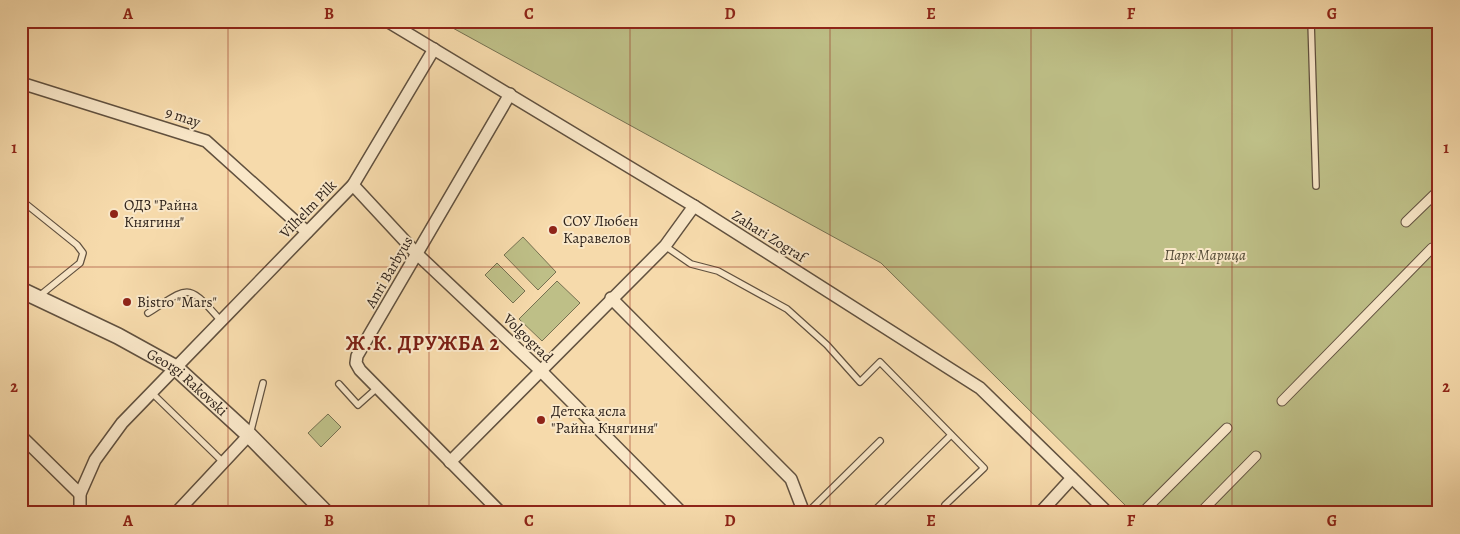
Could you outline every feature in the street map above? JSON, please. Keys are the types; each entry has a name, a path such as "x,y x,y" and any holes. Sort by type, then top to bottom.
{"street":[{"name":"Zahari Zograf","path":"387,21 694,206 980,388 1108,513"},
{"name":"Vilhelm Pilk","path":"80,494 106,442 353,185 434,49"},
{"name":"9 may","path":"21,83 206,140 306,232"},
{"name":"Anri Barbyus","path":"500,513 377,388 356,363 357,356 510,94"},
{"name":"Volgograd","path":"353,185 417,254 540,370 682,513"},
{"path":"1406,222 1439,190"},
{"path":"450,462 665,246 694,206"},
{"path":"1282,400 1432,248"},
{"name":"Georgi Rakovski","path":"21,290 153,354 176,368 249,436 326,513"},
{"path":"612,298 791,478 806,513"},
{"path":"1142,513 1227,428"},
{"path":"21,436 80,494 80,513"},
{"path":"177,511 249,436"},
{"path":"1200,513 1256,456"},
{"path":"1042,512 1072,478"}],"lane":[{"path":"1311,21 1316,186"},
{"path":"21,200 77,245 83,253 80,263 38,298"},
{"path":"665,246 691,264 718,271 787,309 826,345 860,382 880,362 984,468 945,505 952,513"},
{"path":"148,313 179,293 191,292 201,298 221,321"},
{"path":"249,436 263,383"},
{"path":"339,384 358,405 377,388"},
{"path":"152,392 223,462"},
{"path":"872,513 951,436"},
{"path":"806,513 880,441"}],"green space":[{"name":"Парк Марица","path":"440,21 1439,21 1439,513 1133,513 881,263"},
{"path":"523,237 556,272 538,290 504,255"},
{"path":"497,263 525,291 513,303 485,275"},
{"path":"557,281 580,303 542,341 519,319"},
{"path":"328,414 341,427 321,447 308,433"}],"place":[{"name":"ОДЗ \"Райна Княгиня\"","path":"114,214"},
{"name":"СОУ Любен Каравелов","path":"553,230"},
{"name":"Bistro \"Mars\"","path":"127,302"},
{"name":"Детска ясла \"Райна Княгиня\"","path":"541,420"}],"district":[{"name":"Ж.К. ДРУЖБА 2","path":"423,343"}]}
